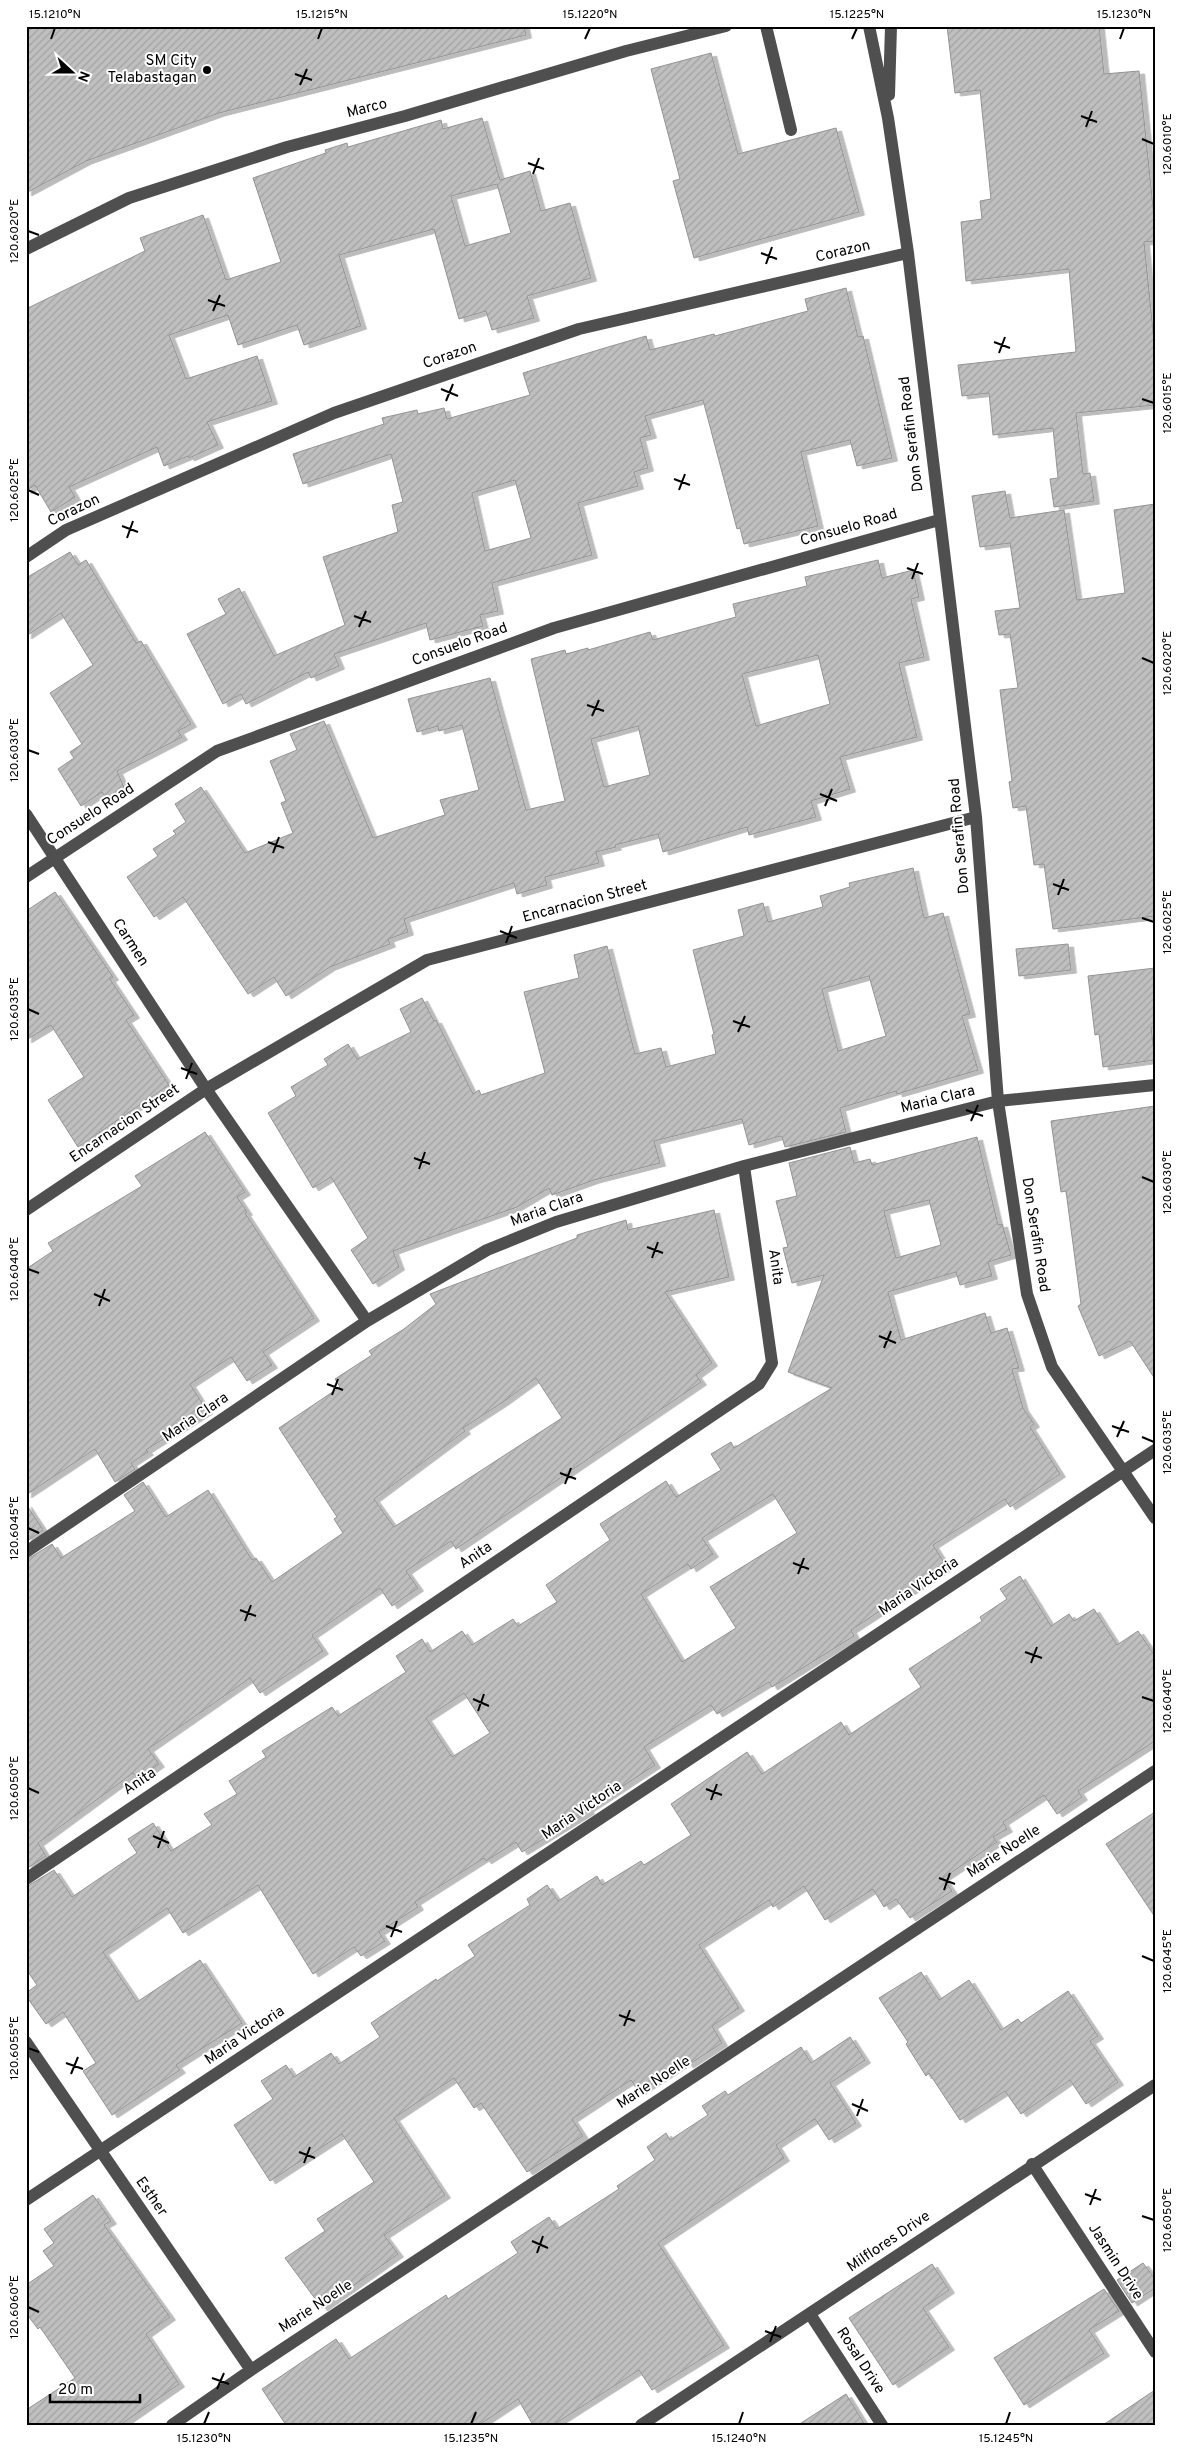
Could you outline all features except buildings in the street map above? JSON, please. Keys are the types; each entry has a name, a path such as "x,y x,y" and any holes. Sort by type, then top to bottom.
{"street":[{"name":"Marco","path":"26,249 129,198 278,150 405,116 626,51 726,26"},
{"path":"766,26 791,130"},
{"name":"Don Serafin Road","path":"870,26 888,118 908,253 976,817 998,1101 1027,1294 1052,1367 1155,1518"},
{"name":"Don Serafin Road","path":"888,118 891,26"},
{"name":"Corazon","path":"26,557 66,530 334,413 579,329 908,253"},
{"name":"Consuelo Road","path":"26,877 217,751 554,628 939,520"},
{"name":"Carmen","path":"26,814 206,1089 367,1321"},
{"name":"Encarnacion Street","path":"26,1210 206,1089 427,960 976,817"},
{"name":"Maria Clara","path":"26,1552 367,1321 487,1250 539,1229 744,1166 998,1101 1155,1085"},
{"name":"Anita","path":"26,1879 759,1384 772,1363 744,1166"},
{"name":"Maria Victoria","path":"26,2200 1155,1450"},
{"name":"Marie Noelle","path":"172,2425 251,2370 1155,1771"},
{"name":"Esther","path":"26,2042 251,2370"},
{"name":"Milflores Drive","path":"641,2425 810,2314 1032,2164 1155,2085"},
{"name":"Jasmin Drive","path":"1032,2164 1155,2352"},
{"name":"Rosal Drive","path":"810,2314 882,2425"}],"place":[{"name":"SM City Telabastagan","path":"207,70"}]}
